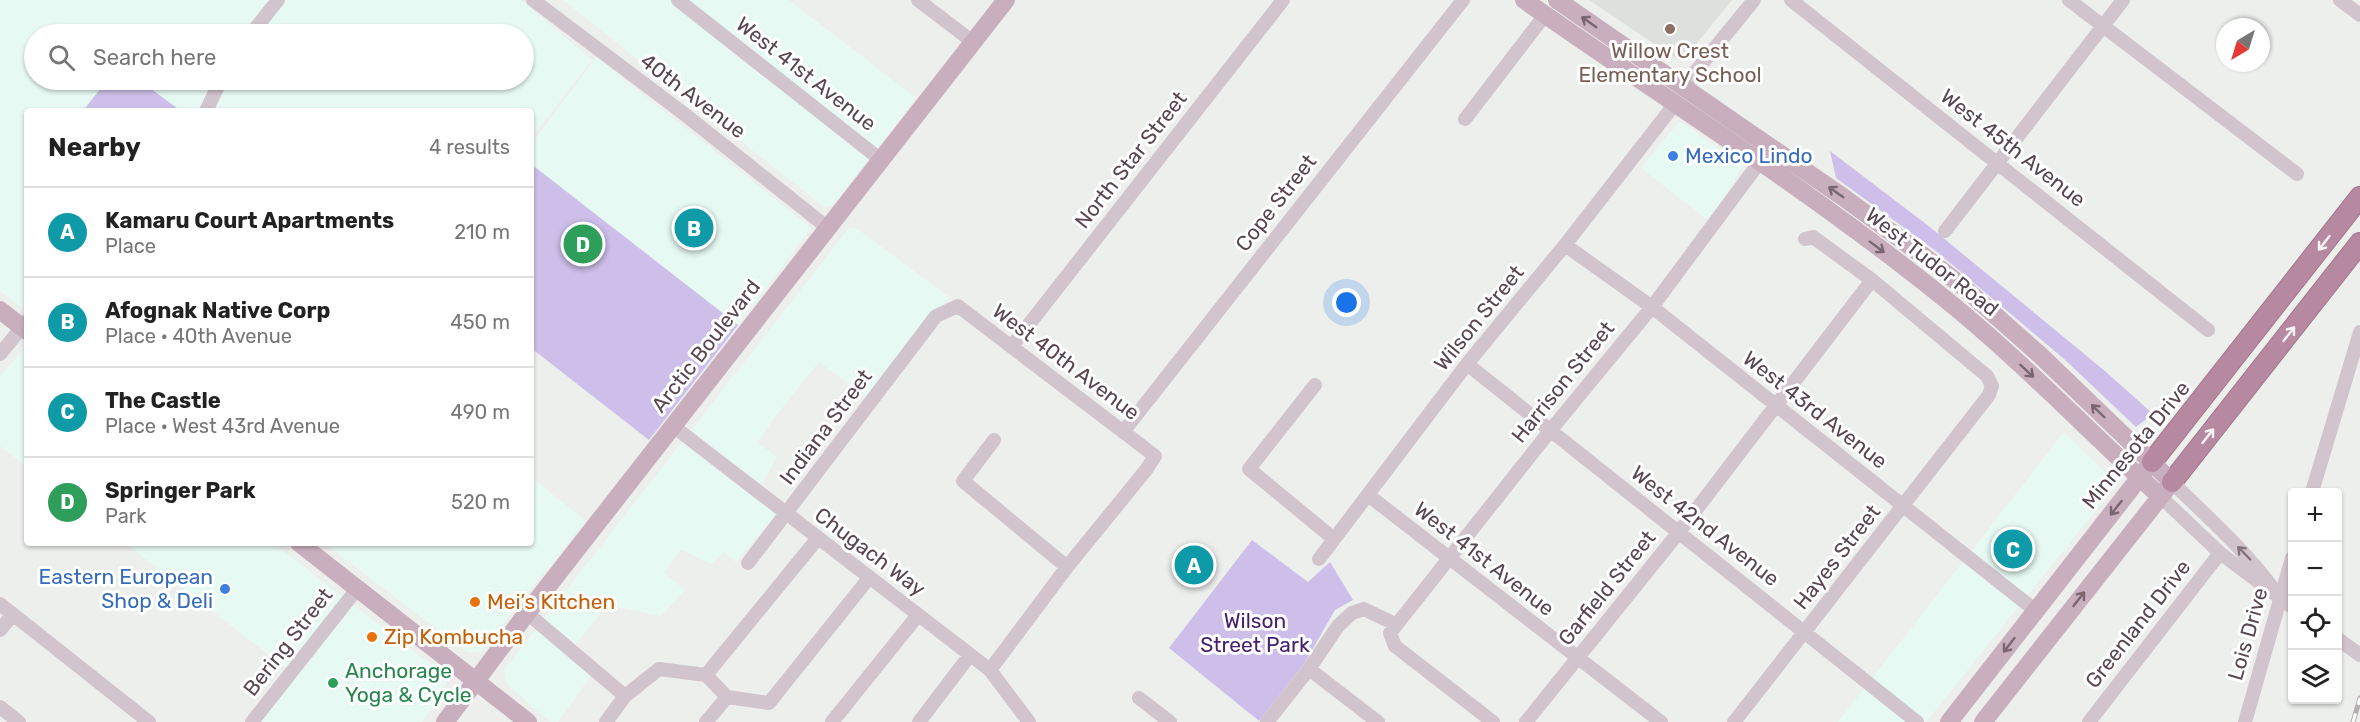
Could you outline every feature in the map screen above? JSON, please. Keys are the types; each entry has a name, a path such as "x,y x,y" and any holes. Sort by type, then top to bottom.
{"highway":[{"name":"Minnesota Drive","path":"2152,462 2360,197"},
{"path":"2166,489 2360,243"}],"main road":[{"name":"Arctic Boulevard","path":"445,722 527,613 1006,0"},
{"name":"West Tudor Road","path":"1524,0 1848,224 1994,341 2139,477 2166,489"},
{"name":"West Tudor Road","path":"1557,0 1884,226 1961,285 2152,462 2166,489"},
{"path":"1591,47 1605,45 1611,47 1672,87 1683,87"},
{"path":"1674,105 1684,100 1706,109 1756,143 1767,144"},
{"path":"0,310 24,325"},
{"name":"Minnesota Drive","path":"1949,722 2152,462"},
{"path":"1983,722 2166,489"},
{"path":"308,546 357,589 528,722"}],"street":[{"path":"259,24 278,0"},
{"name":"40th Avenue","path":"532,0 682,112 828,228"},
{"name":"West 41st Avenue","path":"678,0 881,160"},
{"path":"918,0 973,42"},
{"name":"North Star Street","path":"1012,346 1283,0"},
{"name":"Cope Street","path":"1123,432 1463,0"},
{"path":"1683,87 1754,0"},
{"name":"West 45th Avenue","path":"1791,0 2208,330"},
{"path":"2069,0 2297,174"},
{"path":"1945,231 2123,0"},
{"path":"2340,0 2360,15"},
{"path":"1466,119 1545,15"},
{"path":"207,108 216,90"},
{"name":"Wilson Street","path":"1319,559 1467,364 1565,245 1674,105"},
{"name":"Harrison Street","path":"1395,624 1652,307 1759,163"},
{"path":"1805,239 1813,237 1872,280"},
{"name":"West 43rd Avenue","path":"1565,245 1652,307 2036,611"},
{"name":"Hayes Street","path":"1734,722 1989,395 1992,387 1987,376 1872,280"},
{"name":"Garfield Street","path":"1526,722 1679,532 1872,280"},
{"name":"West 40th Avenue","path":"936,316 958,306 1155,456 1067,567"},
{"name":"Indiana Street","path":"748,563 936,316"},
{"path":"0,354 24,327"},
{"path":"2313,488 2360,332"},
{"name":"West 42nd Avenue","path":"1467,364 1917,722"},
{"path":"1315,385 1249,469 1334,539"},
{"name":"Chugach Way","path":"673,426 990,670 1029,722"},
{"path":"990,670 1067,567 963,482 994,440"},
{"name":"West Tudor Road","path":"2166,489 2220,553 2288,604"},
{"name":"West Tudor Road","path":"2166,489 2259,569 2281,598"},
{"name":"West 41st Avenue","path":"1368,495 1661,722"},
{"path":"706,675 818,538"},
{"name":"Greenland Drive","path":"2089,722 2220,553"},
{"name":"Lois Drive","path":"2245,722 2288,573"},
{"path":"606,722 626,696 658,669 706,675 726,697 769,703 869,578"},
{"name":"Bering Street","path":"252,722 357,589"},
{"path":"0,604 149,722"},
{"path":"1267,722 1309,669 1338,626 1352,613 1364,609 1395,624 1390,633 1395,646 1493,722"},
{"path":"527,613 626,696"},
{"path":"0,630 13,614"},
{"path":"832,722 918,615"},
{"path":"2342,642 2360,655"},
{"path":"919,722 970,655"},
{"path":"1309,669 1378,722"},
{"path":"706,722 726,697"},
{"path":"1139,698 1170,722"},
{"path":"0,708 19,722"}],"shaded area":[{"path":"0,0 521,0 592,60 534,135 534,108 24,108 24,310 0,291"},
{"path":"563,0 789,0 916,98 833,205 824,207"},
{"name":"Willow Crest Elementary School","path":"1589,0 1732,0 1681,62"},
{"path":"596,57 811,228 738,325 534,166 534,140"},
{"path":"1678,123 1683,123 1743,166 1709,221 1641,168"},
{"path":"849,228 856,228 949,297 871,401 819,362 774,418 758,443 777,457 763,482 751,496 777,514 736,562 724,552 712,564 681,550 664,573 685,590 661,616 607,605 568,654 592,674 558,722 550,722 506,683 504,670"},
{"path":"23,349 24,465 0,446 0,377"},
{"path":"2064,432 2109,476 2108,495 1926,722 1838,722"},
{"path":"534,479 586,521 480,652 467,652 328,546 534,546"},
{"path":"129,546 277,546 448,678 440,697 422,722 260,722 296,676"}],"green space":[{"path":"99,90 153,90 177,108 85,108"},
{"path":"1830,151 1930,227 2105,371 2153,414 2136,427 2063,358 1936,251 1836,178"},
{"path":"534,166 738,325 649,440 534,350"},
{"name":"Wilson Street Park","path":"1252,540 1308,582 1330,562 1353,600 1335,610 1304,664 1259,721 1169,648"}],"railway":[{"path":"2353,722 2360,698"}],"place":[{"name":"Willow Crest Elementary School","path":"1670,29"},
{"name":"Mexico Lindo","path":"1673,156"},
{"name":"Afognak Native Corp","path":"694,228"},
{"name":"Springer Park","path":"583,244"},
{"name":"The Castle","path":"2013,549"},
{"name":"Kamaru Court Apartments","path":"1194,565"},
{"name":"Eastern European Shop & Deli","path":"225,589"},
{"name":"Mei’s Kitchen","path":"475,602"},
{"name":"Zip Kombucha","path":"372,637"},
{"name":"Anchorage Yoga & Cycle","path":"333,683"}]}
